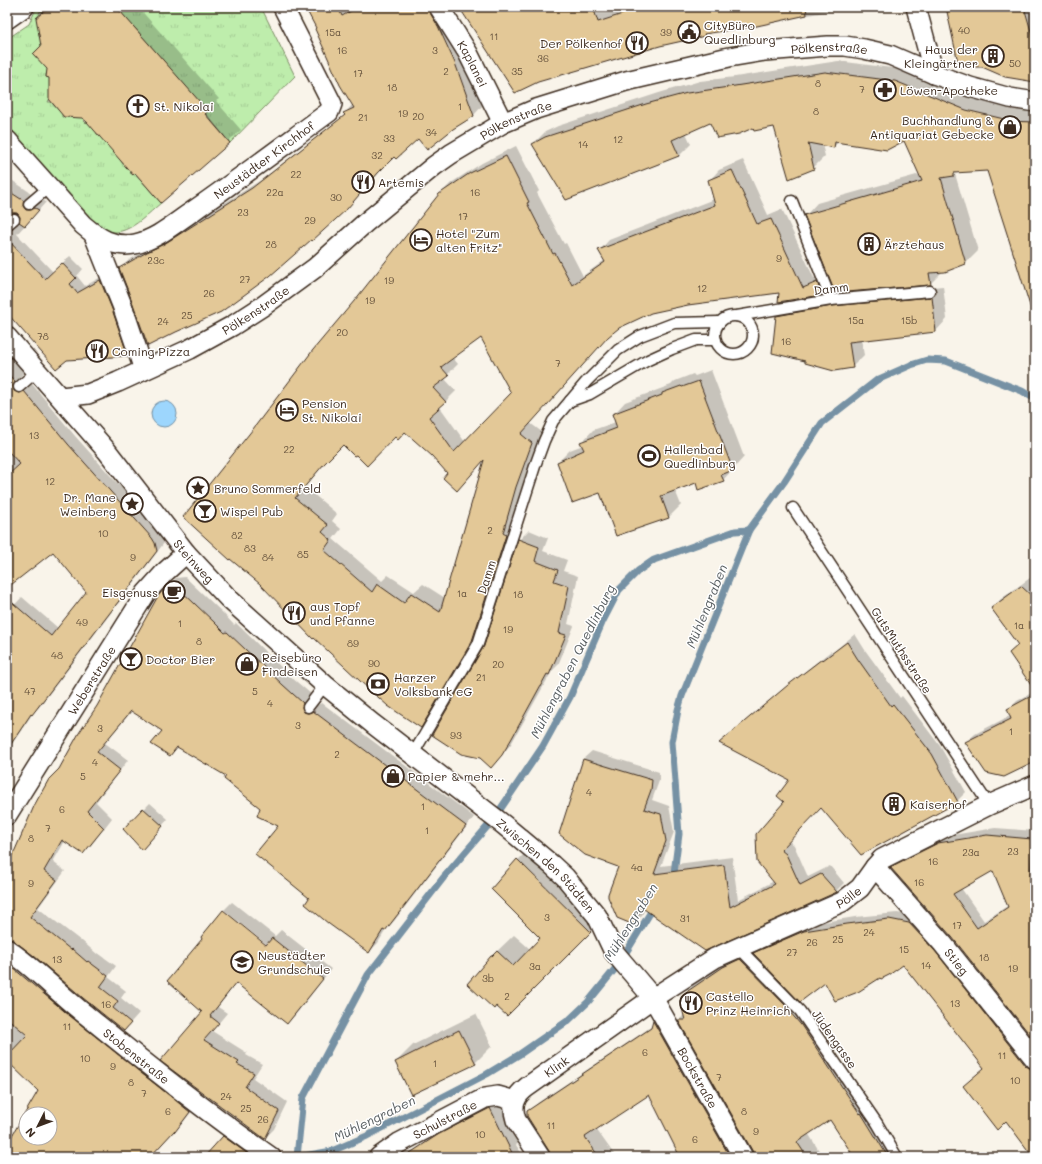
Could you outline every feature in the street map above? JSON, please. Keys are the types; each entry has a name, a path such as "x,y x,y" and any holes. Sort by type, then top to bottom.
{"street":[{"path":"7,19 24,7"},
{"name":"Neustädter Kirchhof","path":"7,140 94,235 108,242 120,245 134,244 148,239 160,233 223,190 329,112 332,104 284,7"},
{"name":"Kaplanei","path":"439,7 468,54 503,123"},
{"path":"916,7 934,74"},
{"name":"Pölkenstraße","path":"61,398 88,394 118,382 190,349 232,326 264,306 315,268 365,223 434,166 456,150 503,123 536,109 626,81 729,57 780,50 828,46 864,49 890,55 934,74 970,87 1010,98 1035,102"},
{"name":"Neustädter Kirchhof","path":"94,235 122,305 144,370"},
{"name":"Steinweg","path":"7,337 107,452 186,553 229,599 325,685 414,754"},
{"name":"Weberstraße","path":"7,815 146,593 164,573 186,553"},
{"name":"Zwischen den Städten","path":"414,754 504,824 565,877 597,916 614,952 653,998"},
{"name":"Pölle","path":"653,998 715,958 842,902 853,895 860,888 882,859 990,805 1035,785"},
{"name":"Stieg","path":"875,867 943,944 1035,1059"},
{"name":"Stobenstraße","path":"7,949 28,964 64,997 112,1036 221,1122 270,1156"},
{"name":"Klink","path":"515,1101 520,1093 527,1087 653,998"},
{"name":"Bockstraße","path":"653,998 743,1157"},
{"name":"Schulstraße","path":"379,1157 399,1143 485,1098 498,1096 515,1101"},
{"path":"515,1101 514,1110 516,1120 540,1157"}],"lane":[{"path":"30,204 49,187"},
{"path":"792,201 831,300"},
{"name":"Damm","path":"737,316 831,300 930,291"},
{"path":"737,316 743,318 752,327 753,340 750,345 740,353 734,354 723,350 716,340 717,328 720,322 725,318 737,316"},
{"name":"Damm","path":"414,754 478,644 544,441 553,421 607,360 618,350 640,336 674,323 720,322"},
{"path":"570,401 590,394 648,360 672,349 696,340 716,340"},
{"path":"19,387 37,371"},
{"name":"GutsMuthsstraße","path":"793,508 990,805"},
{"path":"308,707 325,685"},
{"name":"Jüdengasse","path":"738,947 800,1011 877,1123 897,1157"}],"green space":[{"path":"37,7 49,7 43,12 40,11 39,14 42,15 39,33 52,74 46,74 46,77 52,78 51,100 48,102 51,102 62,114 62,117 63,115 86,117 83,120 86,123 89,120 99,131 96,133 99,136 101,133 123,159 121,161 123,164 126,162 133,170 130,173 133,175 135,173 161,203 141,220 126,229 118,232 110,232 101,229 91,222 7,128 7,39 29,24"},
{"path":"112,7 261,7 295,76 230,143 136,29 134,27 131,30 121,18 123,11 120,10 118,15"}],"water":[{"path":"164,401 173,405 177,414 173,423 164,427 155,423 151,414 155,405"}],"building":[{"name":"St. Nikolai","path":"49,7 111,7 119,10 208,111 205,114 230,143 161,203 135,173 133,175 87,122 82,118 64,117 49,99 49,78 46,77 47,69 33,54 41,46 36,18"},
{"path":"305,7 338,7 342,16 358,7 428,7 455,63 474,116 453,129 427,150 418,139 396,159 394,157 347,209 312,241 311,240 270,276 221,312 148,346 119,268 164,244 252,188 345,115 343,113 354,108 340,85 315,29 316,28"},
{"path":"459,7 593,7 598,22 644,7 806,7 807,15 757,26 704,34 705,36 660,46 538,82 515,93"},
{"path":"946,7 1024,7 1035,45 1035,82 1005,77 982,67 959,67"},
{"path":"825,72 895,81 966,110 1004,119 1004,121 1035,122 1035,308 1031,309 987,171 954,173 954,176 941,178 966,264 945,272 929,273 931,285 835,293 804,215 922,181 904,141 887,150 835,142 834,148 808,143 814,169 789,179 774,127 754,131 753,128 739,134 717,138 710,123 672,140 679,156 566,200 532,144 545,137 646,104 687,93"},
{"path":"506,156 529,202 527,203 553,254 555,253 572,285 605,262 598,250 715,205 708,180 732,170 757,224 771,219 803,288 817,282 822,295 778,302 779,293 688,305 651,313 619,328 608,337 521,434 532,443 516,487 503,533 506,535 472,641 421,728 388,706 314,638 313,639 260,584 230,560 183,517 313,350 355,300 439,194 470,173","holes":["481,338 511,393 454,452 429,417 446,402 433,388 449,376 441,367","405,432 432,456 447,473 443,478 457,491 484,460 440,612 411,593 404,603 377,584 372,592 324,550 331,540 322,532 328,525 295,498 324,464 343,445 367,466 395,437 398,440"]},
{"path":"7,190 24,201 23,206 26,210 35,208 39,210 25,226 19,222 20,217 17,213 7,214"},
{"path":"7,239 45,279 62,263 76,278 70,284 77,293 100,280 112,309 128,356 67,360 56,369 7,313"},
{"path":"932,297 936,332 849,342 853,368 834,371 805,363 805,361 772,353 776,316 832,306"},
{"path":"7,372 15,382 13,385 14,391 20,393 24,391 68,444 152,538 157,551 32,715 31,714 7,750 7,598 51,636 86,592 53,552 7,588 7,476 20,464 7,450"},
{"name":"Hallenbad Quedlinburg","path":"699,381 733,470 721,475 724,481 698,490 696,483 661,496 669,518 616,536 600,493 572,503 557,462 584,450 580,442 617,428 612,414 662,395 662,393"},
{"path":"518,539 539,547 535,561 558,570 554,581 569,586 559,633 566,635 549,675 547,674 502,755 491,768 480,758 461,754 432,735 484,646"},
{"path":"176,586 225,633 227,632 303,703 302,707 304,712 308,713 313,711 466,826 385,931 383,930 369,953 329,924 305,904 309,898 255,854 278,826 257,816 260,808 224,779 226,776 177,747 170,756 151,744 162,731 131,711 97,752 120,770 87,811 104,828 83,854 62,840 44,871 57,880 30,917 71,950 72,949 87,962 88,961 108,976 100,987 118,1001 113,1008 131,1023 124,1031 34,956 13,940 7,938 7,864 15,850 35,804 49,779 59,769 79,733 97,706 158,596 166,587"},
{"path":"1021,586 1035,599 1035,691 1009,653 1018,645 991,608"},
{"path":"847,642 891,706 893,704 932,754 958,802 861,855 821,808 781,850 786,854 800,885 821,874 837,892 705,951 641,907 634,925 617,918 608,894 618,867 585,855 559,834 583,759 652,780 651,790 644,809 661,814 666,841 654,874 724,865 730,907 775,884 757,862 756,834 784,802 777,796 789,780 719,743 788,685"},
{"path":"1035,694 1035,762 1004,777 986,773 965,742 1011,719 1007,709"},
{"path":"143,808 163,826 142,850 123,829"},
{"path":"987,835 1032,839 1030,881 1035,881 1035,1041 952,937 890,867 938,843","holes":["993,871 1008,907 977,928 953,894"]},
{"path":"517,859 591,932 507,1016 496,1006 494,1009 467,984 497,951 513,966 540,938 491,889"},
{"name":"Neustädter Grundschule","path":"223,910 266,945 272,938 323,979 287,1024 236,983 210,1016 219,1023 204,1040 239,1062 237,1064 254,1073 245,1087 279,1111 265,1139 160,1061 202,1012 167,981 202,939 201,937"},
{"path":"889,919 909,923 935,951 1026,1066 1035,1070 1035,1157 1033,1157 1006,1121 997,1130 963,1086 984,1068 903,965 889,975 881,979 880,978 858,992 835,1001 825,983 800,1002 753,953 804,931"},
{"path":"740,959 790,1010 789,1011 801,1025 860,1114 861,1113 888,1157 854,1157 830,1120 797,1142 807,1157 754,1157 753,1152 678,1020 685,1020 680,1001 682,995 723,967"},
{"path":"7,963 190,1112 175,1132 174,1131 150,1157 7,1157 7,1144 18,1125 18,1146 58,1146 58,1106 29,1106 38,1091 7,1061 7,1056 27,1035 7,1018"},
{"path":"653,1021 730,1157 680,1157 649,1095 585,1137 599,1157 551,1157 549,1151 527,1116 527,1111 651,1028"},
{"path":"459,1030 476,1064 411,1095 395,1062"},
{"path":"490,1108 514,1157 404,1157 439,1134"},
{"path":"223,1136 241,1149 252,1157 204,1157"}],"waterway":[{"name":"Mühlengraben Quedlinburg","path":"671,879 674,873 679,834 672,742 682,696 749,530 784,482 822,423 877,380 911,365 927,360 946,361 1022,391 1035,399"},
{"name":"Mühlengraben Quedlinburg","path":"297,1157 303,1098 368,975 444,877 493,820 543,746 570,697 602,623 619,590 638,571 654,560 735,531 749,530"},
{"name":"Mühlengraben","path":"298,1157 332,1151 367,1136 487,1074 520,1054 569,1020 588,1002 619,964 655,905"}],"place":[{"name":"CityBüro Quedlinburg","path":"689,32"},
{"name":"Der Pölkenhof","path":"637,43"},
{"name":"Haus der Kleingärtner","path":"993,56"},
{"name":"Löwen-Apotheke","path":"885,90"},
{"name":"St. Nikolai","path":"138,106"},
{"name":"Buchhandlung & Antiquariat Gebecke","path":"1010,127"},
{"name":"Artemis","path":"363,182"},
{"name":"Hotel \"Zum alten Fritz\"","path":"421,240"},
{"name":"Ärztehaus","path":"869,244"},
{"name":"Coming Pizza","path":"97,351"},
{"name":"Pension St. Nikolai","path":"287,410"},
{"name":"Hallenbad Quedlinburg","path":"649,456"},
{"name":"Bruno Sommerfeld","path":"198,488"},
{"name":"Dr. Mane Weinberg","path":"132,504"},
{"name":"Wispel Pub","path":"205,511"},
{"name":"Eisgenuss","path":"174,592"},
{"name":"aus Topf und Pfanne","path":"294,613"},
{"name":"Doctor Bier","path":"131,659"},
{"name":"Reisebüro Findeisen","path":"247,664"},
{"name":"Harzer Volksbank eG","path":"378,684"},
{"name":"Papier & mehr…","path":"393,776"},
{"name":"Kaiserhof","path":"894,804"},
{"name":"Neustädter Grundschule","path":"242,962"},
{"name":"Castello Prinz Heinrich","path":"691,1003"}]}
